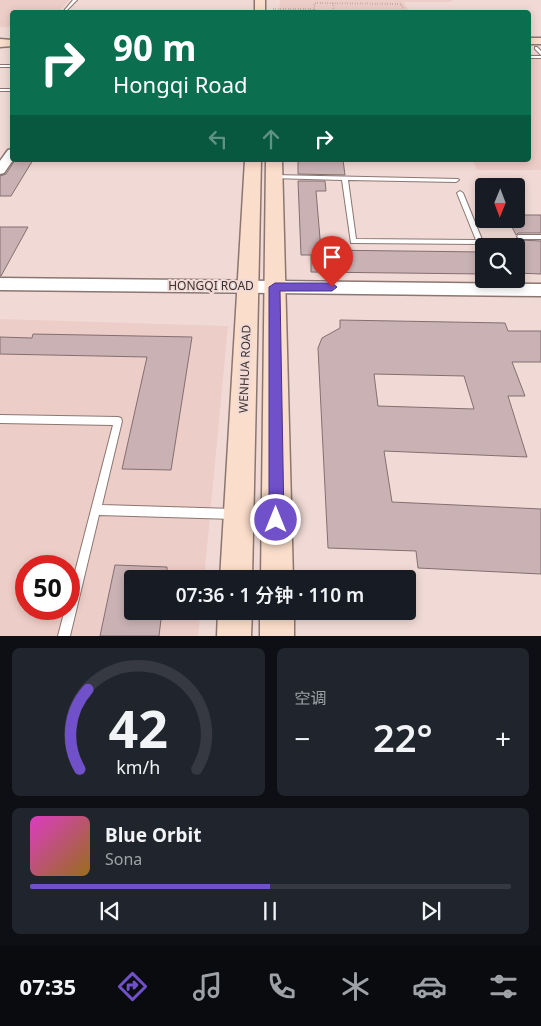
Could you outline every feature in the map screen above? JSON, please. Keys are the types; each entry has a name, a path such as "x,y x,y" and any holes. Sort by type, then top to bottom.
{"main road":[{"name":"WENHUA ROAD","path":"236,570 254,162"},
{"path":"274,169 277,570"},
{"path":"234,620 234,636"},
{"path":"277,620 277,636"}],"street":[{"path":"0,170 10,155"},
{"name":"HONGQI ROAD","path":"0,284 541,290"}],"lane":[{"path":"66,10 75,0"},
{"path":"274,169 345,178 456,180"},
{"path":"345,178 353,240 480,242 460,193"},
{"path":"520,237 541,237"},
{"path":"0,419 118,421 64,636"},
{"path":"95,510 239,514"}],"path":[{"path":"315,10 314,3 401,4 403,10"},
{"path":"333,3 334,10"},
{"path":"273,9 294,10"}],"shaded area":[{"path":"0,0 69,0 61,10 10,10 10,27 0,27"},
{"path":"280,0 452,0 453,2 404,2 408,10 279,10"},
{"path":"531,54 541,54 541,170 477,170 474,162 531,162"},
{"path":"0,319 228,326 205,570 124,570 124,620 200,620 198,636 0,636"}],"building":[{"path":"14,162 32,162 11,196 0,196 0,176 6,174"},
{"path":"298,162 343,162 345,175 298,174"},
{"path":"298,181 325,181 326,191 316,191 321,250 475,252 475,274 311,272 311,255 301,255"},
{"path":"525,215 541,215 541,233 518,233 516,235 512,228 525,228"},
{"path":"0,227 28,227 1,276 0,276"},
{"path":"525,240 541,241 541,274 525,273"},
{"path":"340,320 505,323 508,331 541,331 541,362 512,362 525,396 508,396 527,457 384,451 392,502 541,509 541,574 418,568 416,551 328,548 318,348 322,338 340,328","holes":["374,374 464,376 474,409 378,406"]},
{"path":"33,334 192,337 171,470 122,469 147,357 0,354 0,337 32,338"},
{"path":"115,565 167,567 167,570 124,570 124,620 161,620 159,636 100,636"}],"route":[{"path":"276,520 275,287 332,287"}]}
